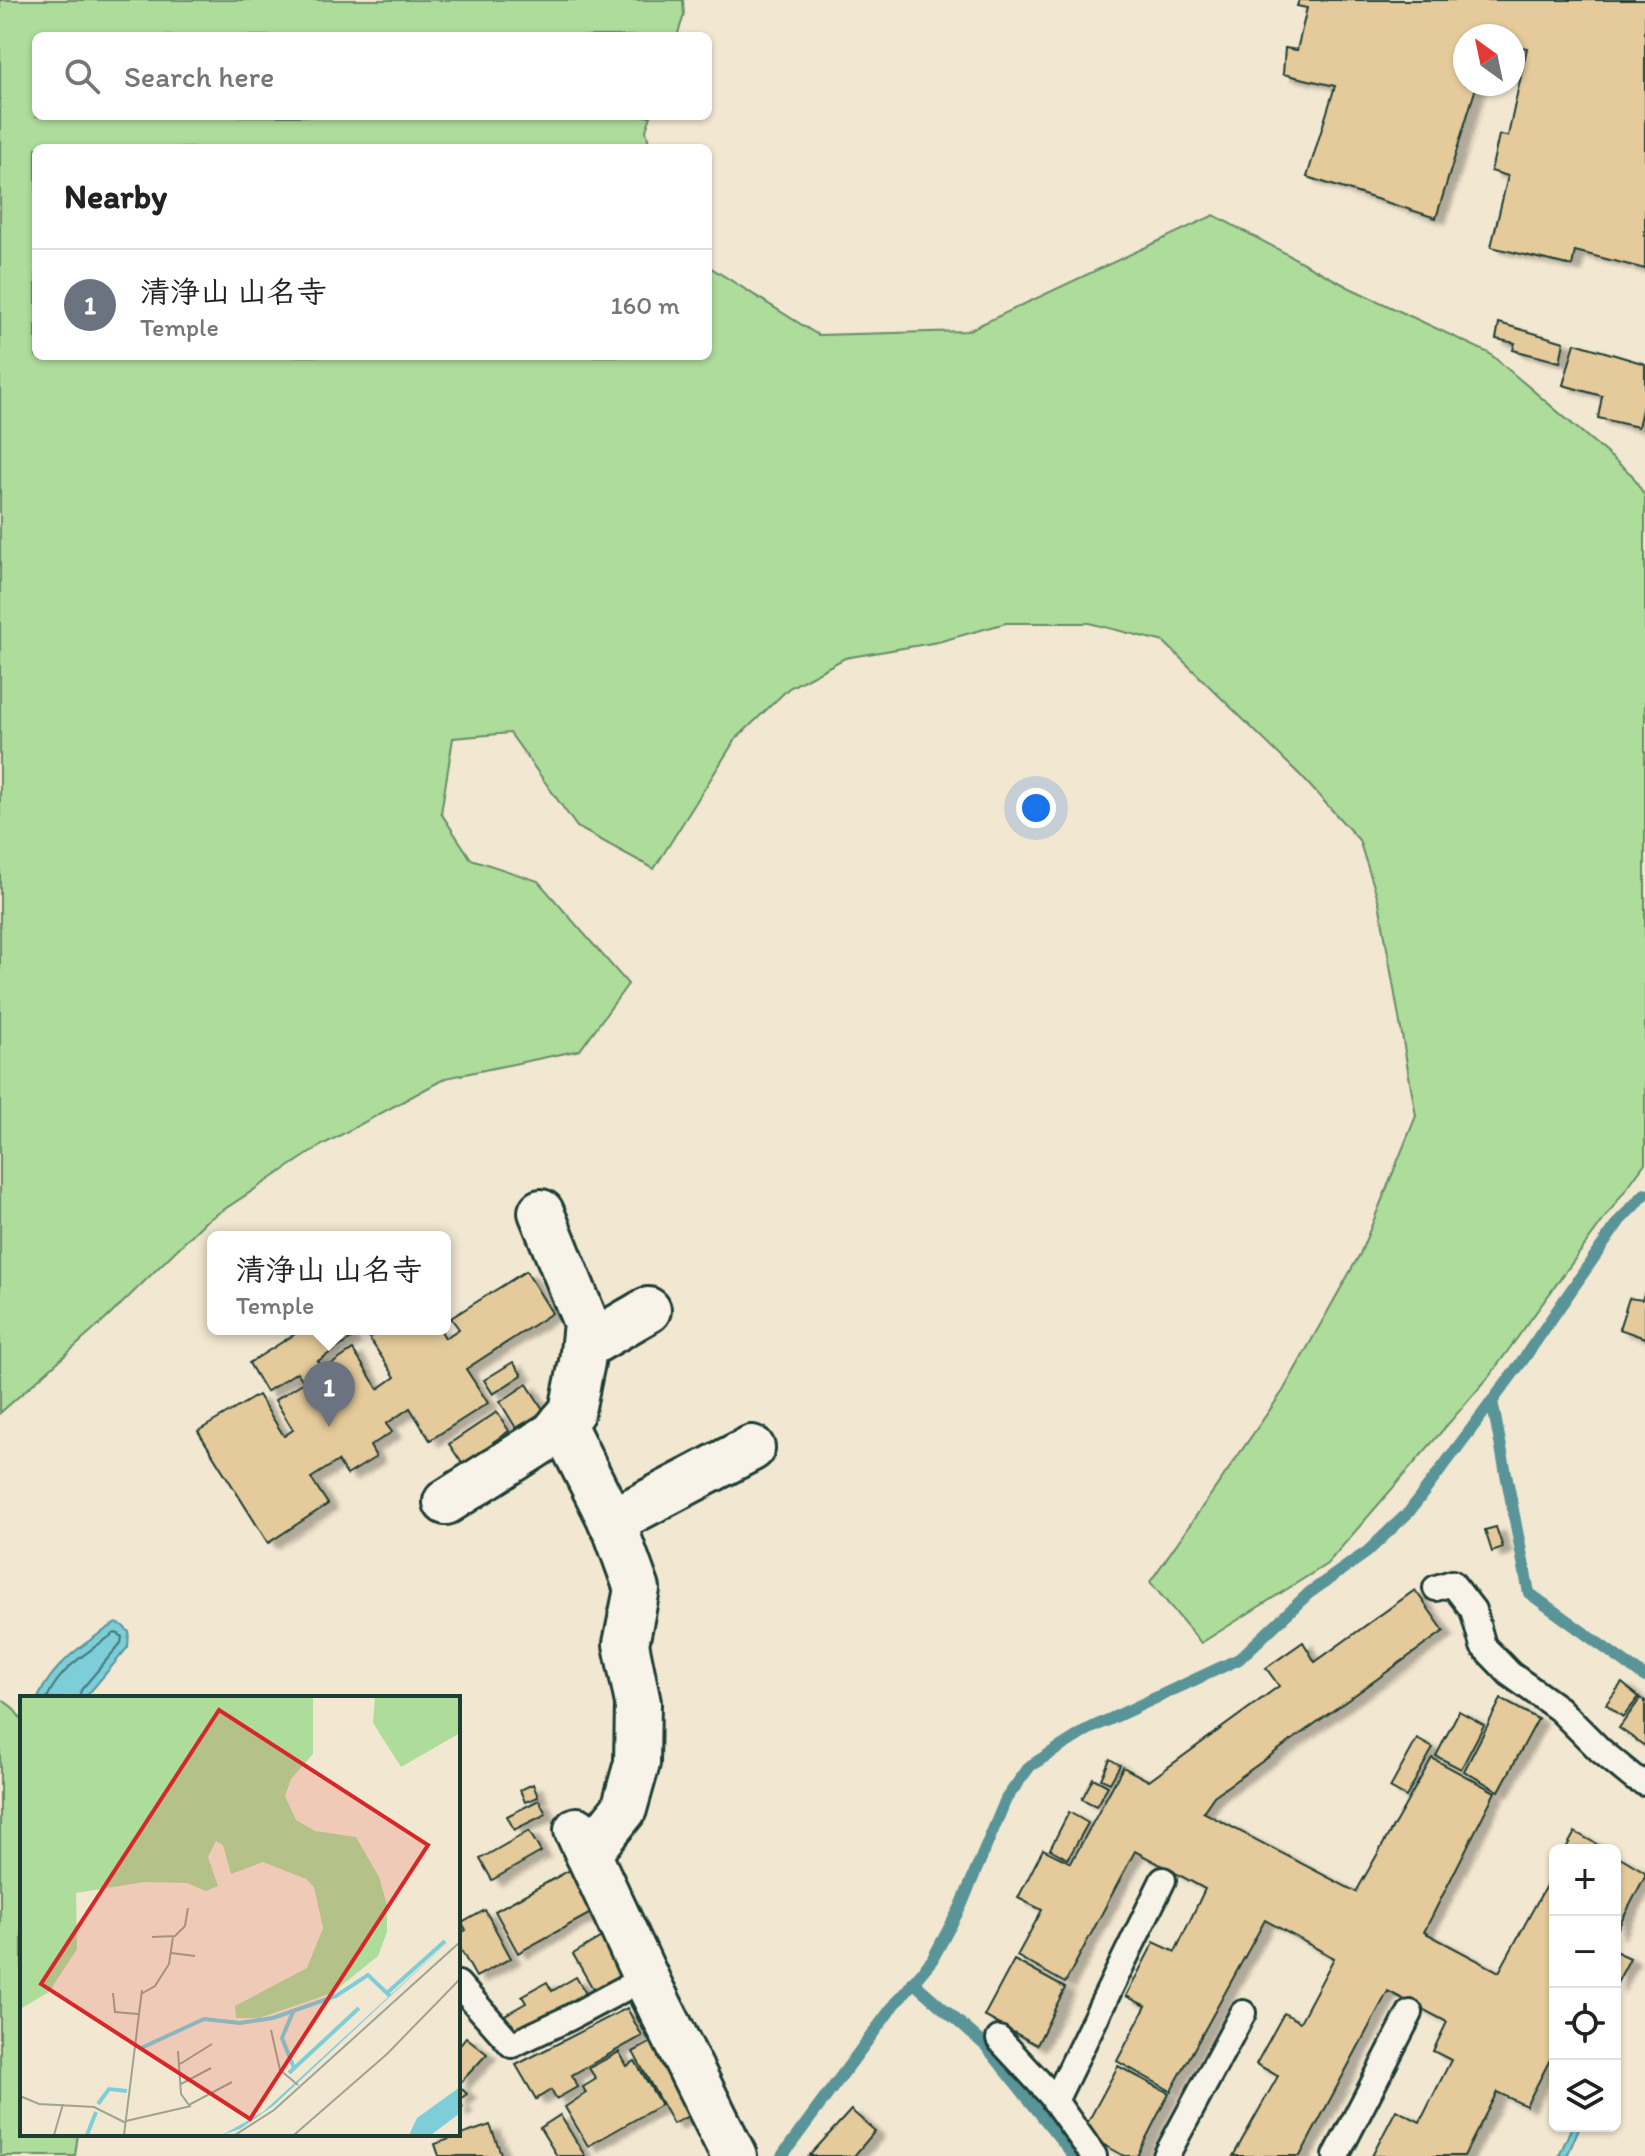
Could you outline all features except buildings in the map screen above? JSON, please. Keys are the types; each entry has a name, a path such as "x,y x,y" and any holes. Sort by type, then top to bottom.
{"street":[{"path":"446,1502 553,1434 572,1411 586,1323 541,1212"},
{"path":"584,1347 648,1310"},
{"path":"562,1423 611,1522 637,1589 626,1644 638,1703 637,1763 624,1809 583,1842 734,2156"},
{"path":"611,1522 752,1448"}],"lane":[{"path":"1436,1588 1452,1583 1473,1610 1483,1646 1510,1674 1559,1709 1600,1750 1634,1778 1645,1783"},
{"path":"1055,2101 1163,1880"},
{"path":"460,1986 512,2045 646,1977"},
{"path":"1166,2156 1243,2013"},
{"path":"1336,2156 1410,2013"},
{"path":"999,2039 1055,2101 1094,2156"}],"green space":[{"path":"0,0 683,0 684,15 678,32 32,32 32,120 650,120 646,130 649,144 32,144 32,360 712,360 712,269 818,335 967,331 1214,215 1350,288 1489,353 1632,475 1645,496 1645,1163 1488,1378 1327,1564 1201,1643 1150,1582 1283,1391 1360,1254 1416,1116 1379,902 1359,840 1302,777 1164,642 1089,623 1006,623 938,642 845,658 789,688 735,740 654,869 577,827 510,733 453,738 441,813 471,859 538,881 628,984 580,1050 446,1078 322,1145 205,1222 106,1319 0,1413"},
{"path":"0,1698 20,1717 20,2136 78,2136 75,2156 0,2156"}],"water":[{"path":"116,1623 129,1632 128,1647 87,1696 39,1696 52,1674 82,1646"},
{"path":"1569,2132 1577,2132 1567,2156 1559,2156"}],"waterway":[{"path":"782,2156 891,2009 932,1960 961,1906 1006,1799 1030,1766 1089,1729 1239,1659 1309,1593 1367,1552 1409,1512 1520,1364 1620,1220 1645,1194"},
{"path":"1492,1401 1529,1593 1645,1677"},
{"path":"913,1982 986,2046 1074,2156"}],"place":[{"name":"清浄山 山名寺","path":"329,1427"}]}
